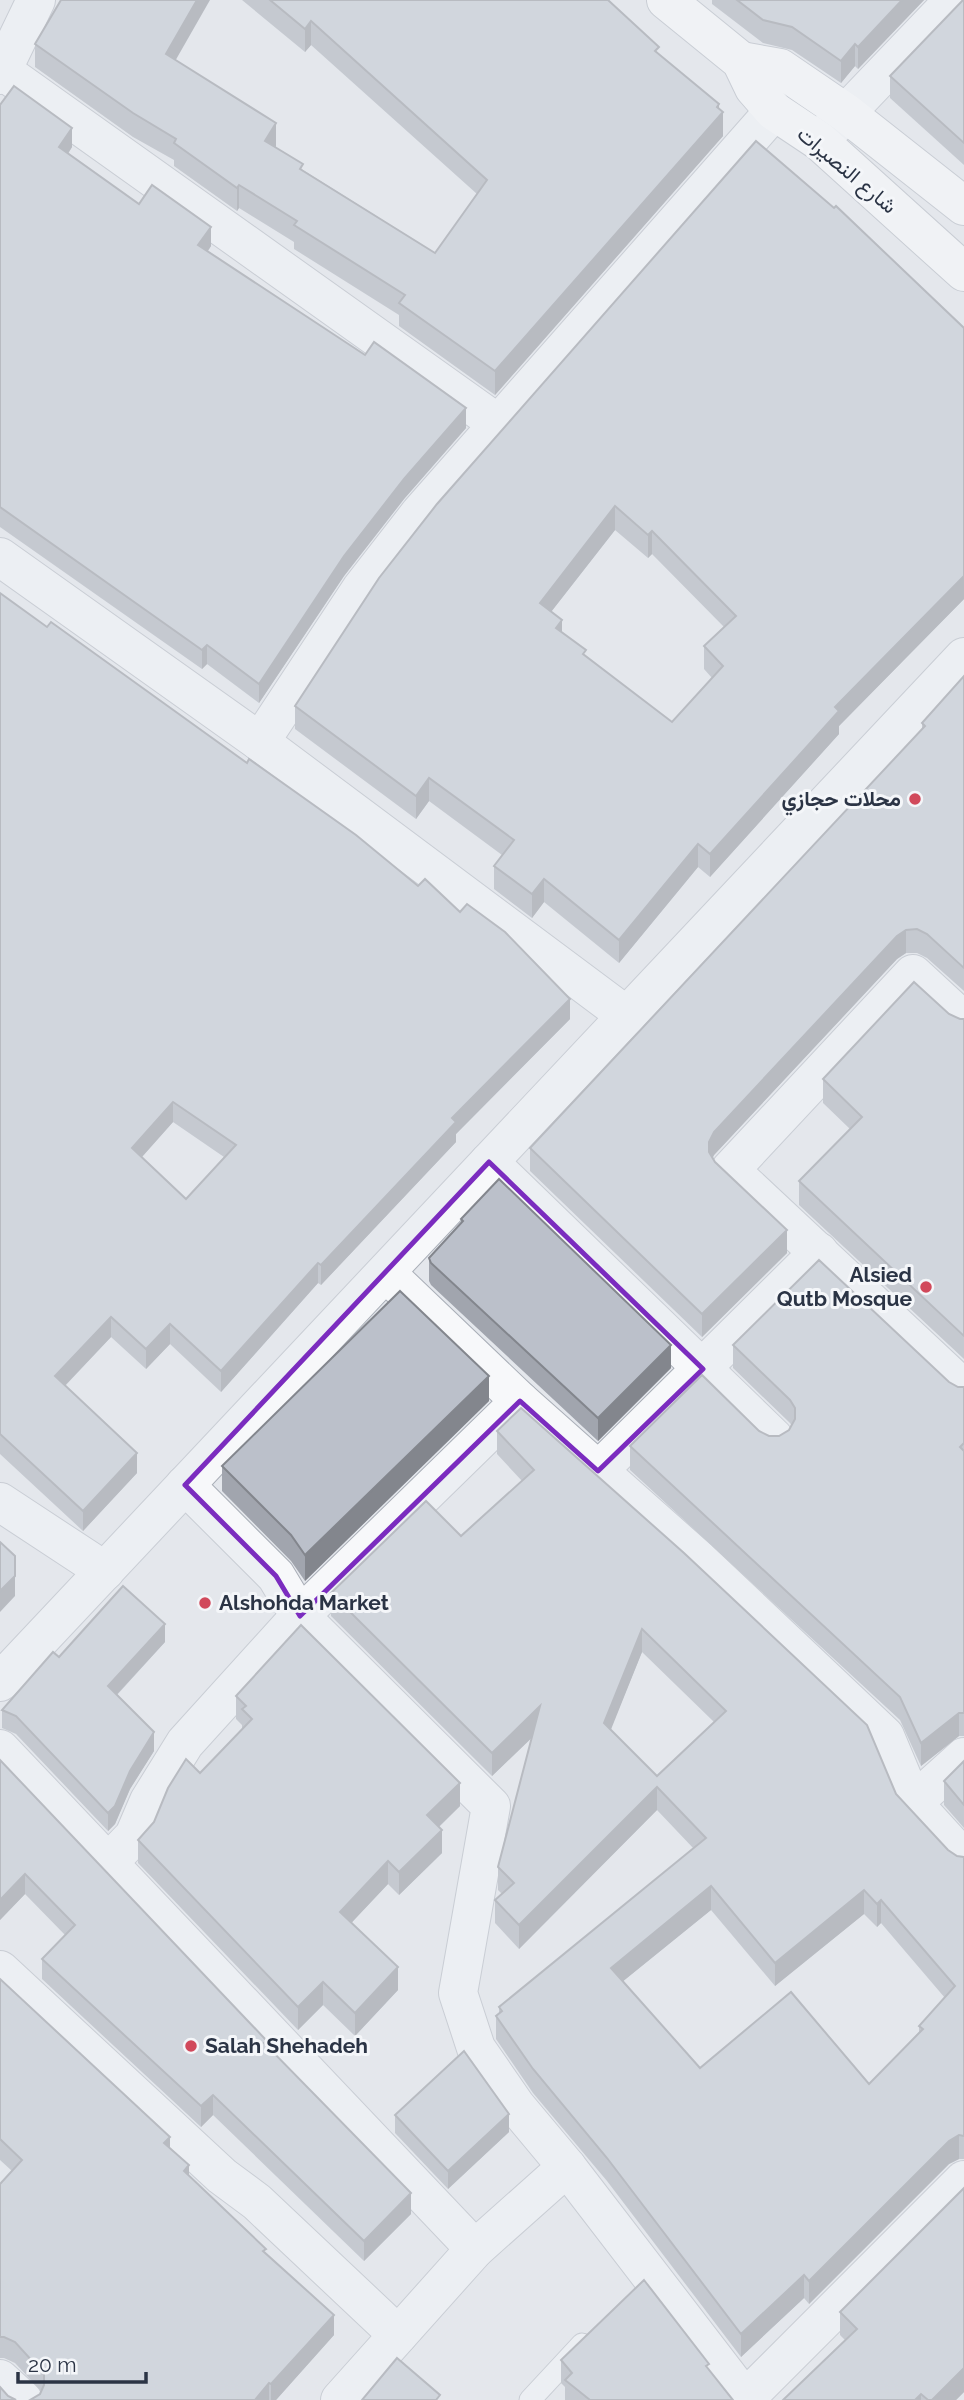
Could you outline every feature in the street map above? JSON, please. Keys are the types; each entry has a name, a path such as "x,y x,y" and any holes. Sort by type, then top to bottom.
{"main road":[{"name":"شارع النصيرات","path":"666,0 741,61 754,89 774,111 819,141 964,272"},
{"name":"شارع النصيرات","path":"741,61 780,68 846,113 964,206"}],"street":[{"path":"36,0 1,72 497,423"},
{"path":"819,141 954,0"},
{"path":"260,742 361,589 420,513 774,111"},
{"path":"0,557 260,742 626,1016"},
{"path":"0,1682 964,657"},
{"path":"964,1021 913,974 730,1170 964,1389"},
{"path":"489,1162 774,1438"},
{"path":"598,1471 704,1369 819,1252"},
{"path":"386,1273 520,1401 699,1560 885,1736 913,1803 964,1859"},
{"path":"110,1861 134,1836 149,1801 185,1743 300,1616 520,1401"},
{"path":"186,1485 276,1576 300,1616 491,1806 458,1993 476,2048 516,2106 567,2167 642,2286 745,2400 964,2180"},
{"path":"0,1502 105,1571"},
{"path":"0,1749 110,1861 475,2249"},
{"path":"913,1803 964,1757"},
{"path":"0,1970 222,2176 257,2202 398,2335"},
{"path":"340,2400 475,2249 567,2167"},
{"path":"0,2379 23,2400"}],"lane":[{"path":"530,2400 558,2367 595,2331"}],"highlighted area":[{"path":"489,1162 703,1369 598,1471 520,1401 300,1616 276,1576 185,1485"}],"building":[{"path":"61,0 197,0 166,54 276,123 265,141 303,164 300,169 435,253 487,180 311,21 305,29 270,0 608,0 659,47 655,51 719,104 717,107 723,112 495,371 399,303 405,295 294,225 297,221 239,185 237,188 174,143 176,139 133,113 35,44"},
{"path":"737,0 902,0 858,47 855,44 841,61 792,27 763,20"},
{"path":"964,0 964,143 890,76"},
{"path":"14,86 72,128 59,147 139,204 152,185 211,227 198,245 365,355 374,342 466,408 404,479 344,556 259,684 207,645 202,650 0,507 0,105"},
{"path":"756,141 834,208 836,206 964,328 964,576 835,707 839,711 710,854 698,844 619,940 544,879 532,894 494,866 514,840 429,778 416,796 295,706 379,578 437,504","holes":["615,506 648,535 652,531 736,616 704,646 723,666 672,722 583,654 586,650 556,628 562,620 540,603"]},
{"path":"0,593 47,627 51,622 247,763 249,759 356,835 418,886 425,879 460,912 467,904 505,932 570,999 452,1118 456,1122 321,1265 318,1263 221,1371 170,1324 146,1349 111,1317 55,1376 137,1453 83,1511 0,1434","holes":["173,1102 236,1145 186,1199 132,1148"]},
{"path":"964,676 964,968 927,934 917,929 906,930 897,936 714,1132 709,1142 709,1152 715,1162 787,1230 702,1314 530,1148 925,726 922,723"},
{"path":"914,982 949,1014 964,1019 964,1336 799,1181 862,1117 823,1079"},
{"path":"499,1179 671,1345 598,1418 431,1263 429,1258"},
{"path":"819,1260 949,1382 964,1387 964,1443 960,1447 964,1451 964,1713 959,1713 921,1743 900,1697 630,1446 702,1375 759,1431 769,1436 779,1436 789,1430 795,1419 795,1408 790,1400 733,1345"},
{"path":"400,1291 489,1376 305,1555 291,1535 222,1466"},
{"path":"521,1408 684,1553 867,1725 896,1794 948,1850 964,1857 964,2136 959,2135 949,2141 809,2281 804,2275 741,2334 607,2158 533,2069 496,2016 502,2011 499,2007 706,1838 657,1787 519,1925 495,1900 514,1883 498,1867 540,1706 492,1753 331,1593 426,1501 461,1536 534,1470 497,1431","holes":["642,1629 726,1711 657,1776 604,1723","711,1886 775,1963 864,1890 877,1904 881,1900 955,1986 919,2026 923,2029 869,2084 791,1992 700,2068 611,1968"]},
{"path":"0,1542 15,1556 15,1576 0,1591"},
{"path":"123,1586 165,1624 108,1686 154,1732 130,1771 115,1806 108,1813 16,1716 2,1710 53,1652 59,1657"},
{"path":"301,1625 460,1783 427,1815 442,1830 399,1872 388,1861 340,1912 398,1967 355,2013 323,1982 298,2007 138,1840 154,1822 168,1788 186,1759 200,1773 252,1719 242,1709 246,1706 236,1696"},
{"path":"0,1760 267,2041 264,2043 411,2193 364,2241 213,2095 201,2106 42,1959 75,1925 25,1874 0,1900"},
{"path":"964,1761 964,1805 944,1781"},
{"path":"0,1979 170,2137 164,2143 189,2165 184,2171 266,2249 263,2251 334,2315 255,2400 30,2400 40,2394 44,2385 44,2374 15,2342 0,2337 0,2184 22,2160 0,2139"},
{"path":"464,2051 509,2114 448,2171 395,2115"},
{"path":"964,2188 964,2368 932,2400 921,2394 915,2400 783,2400 857,2329 840,2312"},
{"path":"644,2280 709,2364 706,2366 733,2400 590,2400 565,2380 572,2373 561,2360"},
{"path":"397,2358 440,2395 436,2400 362,2400"},
{"path":"0,2387 8,2396 16,2400 0,2400"}],"place":[{"name":"محلات حجازي","path":"915,799"},
{"name":"Alsied Qutb Mosque","path":"926,1287"},
{"name":"Alshohda Market","path":"205,1603"},
{"name":"Salah Shehadeh","path":"191,2046"}]}
